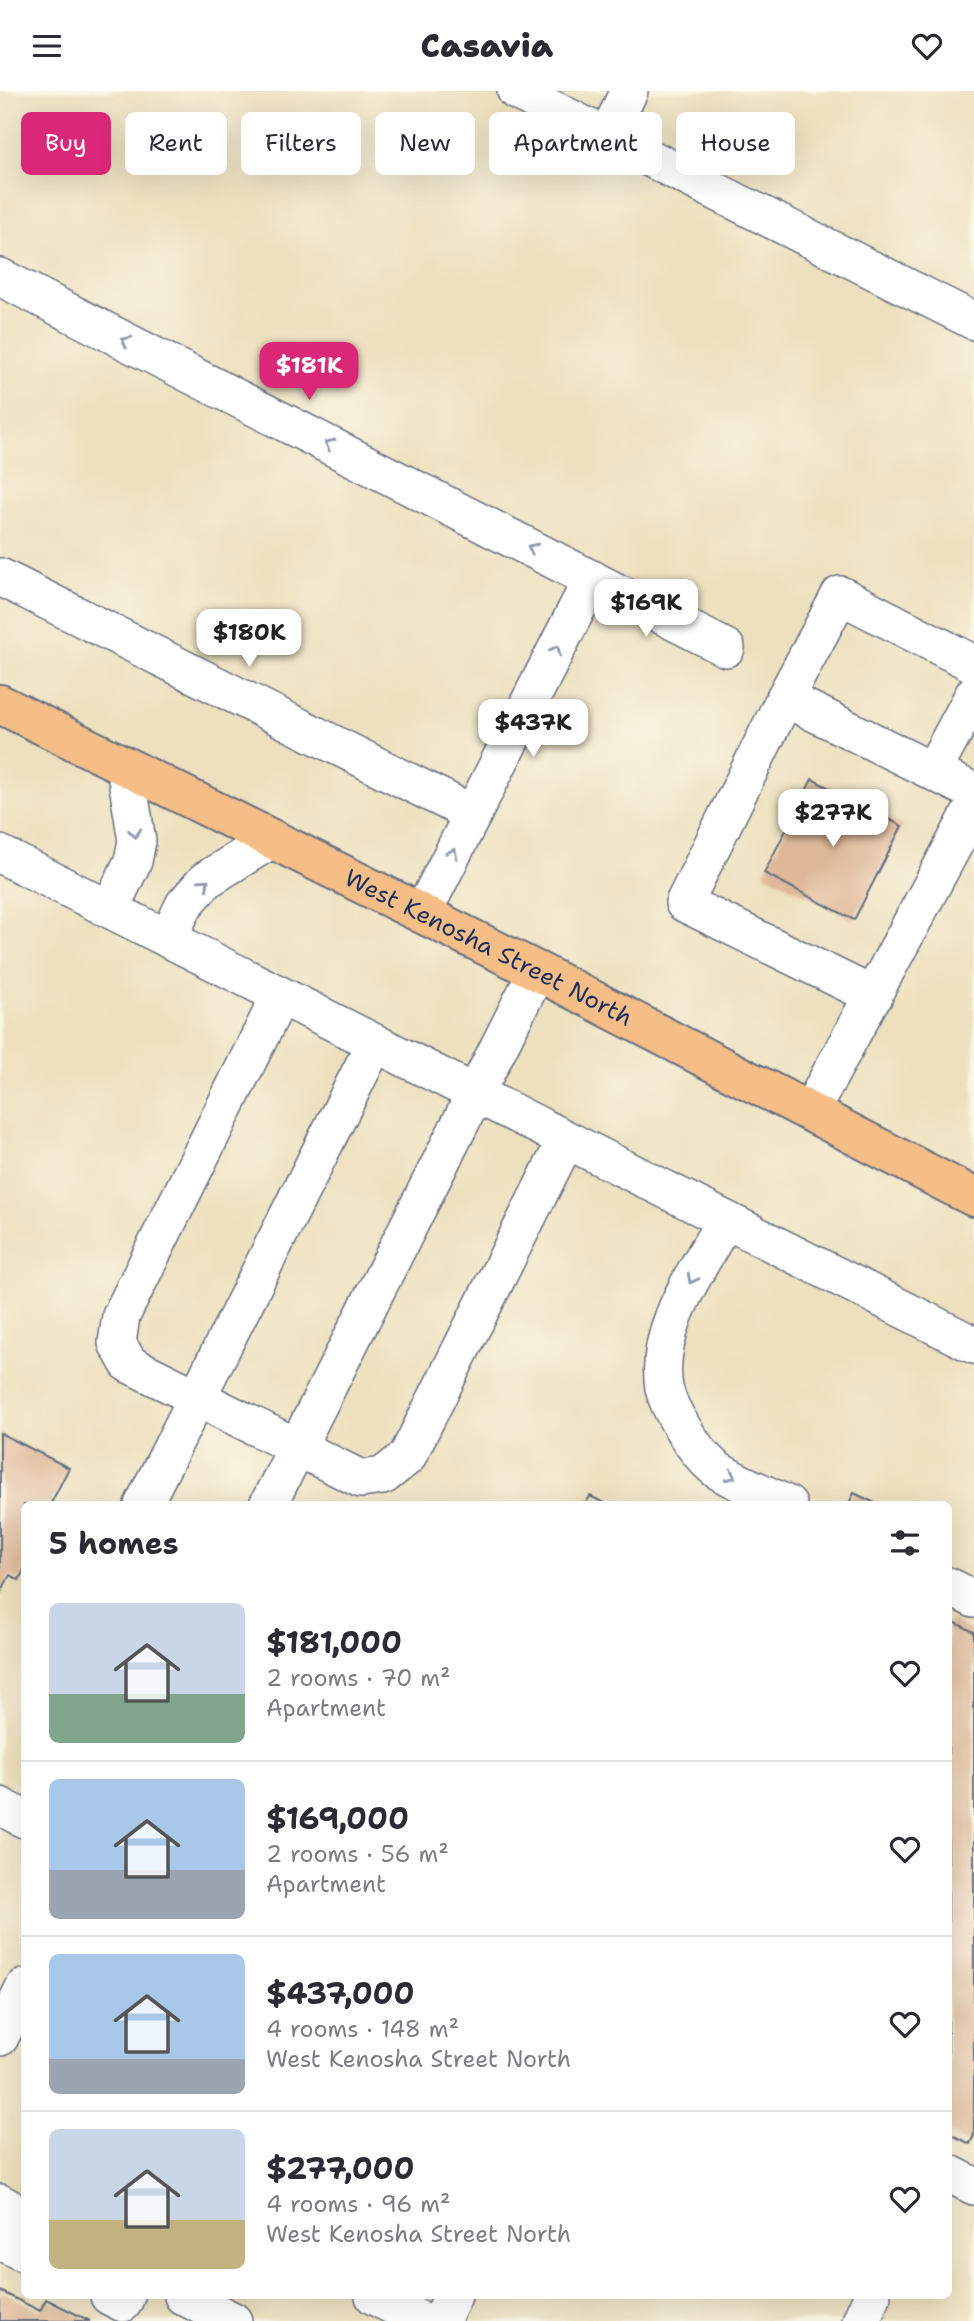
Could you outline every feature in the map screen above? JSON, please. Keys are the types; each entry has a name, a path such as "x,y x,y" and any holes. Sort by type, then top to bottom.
{"main road":[{"name":"West Kenosha Street North","path":"0,704 537,971 974,1197"}],"street":[{"path":"516,91 558,112"},
{"path":"619,112 629,91"},
{"path":"662,165 974,321"},
{"path":"0,277 726,648"},
{"path":"0,577 473,814"},
{"path":"422,914 592,579"},
{"path":"874,996 684,903 839,595 974,664"},
{"path":"933,772 974,694"},
{"path":"785,698 974,792"},
{"path":"110,909 133,860 137,841 125,766"},
{"path":"810,1112 974,807"},
{"path":"168,939 184,905 206,880 272,839"},
{"path":"0,854 974,1345"},
{"path":"270,1501 537,971"},
{"path":"280,996 121,1316 117,1343 129,1364 361,1479 383,1476 407,1457 566,1140"},
{"path":"145,1501 376,1044"},
{"path":"725,1220 681,1300 668,1332 664,1389 692,1444 716,1469 780,1501"},
{"path":"952,1588 974,1599"},
{"path":"0,1806 21,1817"},
{"path":"0,2037 21,1995"},
{"path":"952,2175 974,2186"},
{"path":"7,2220 21,2247"},
{"path":"189,2299 233,2321"},
{"path":"380,2299 423,2321"},
{"path":"441,2321 452,2299"},
{"path":"861,2321 872,2299"}],"building":[{"path":"812,779 902,826 854,920 764,873"},
{"path":"0,1433 69,1468 52,1501 21,1501 21,1576 19,1580 10,1575 0,1594"},
{"path":"854,1493 871,1501 850,1501"},
{"path":"590,1496 600,1501 587,1501"},
{"path":"952,1621 974,1632 974,2135 970,2144 952,2135"},
{"path":"0,2291 40,2311 46,2299 90,2321 0,2321"}]}
